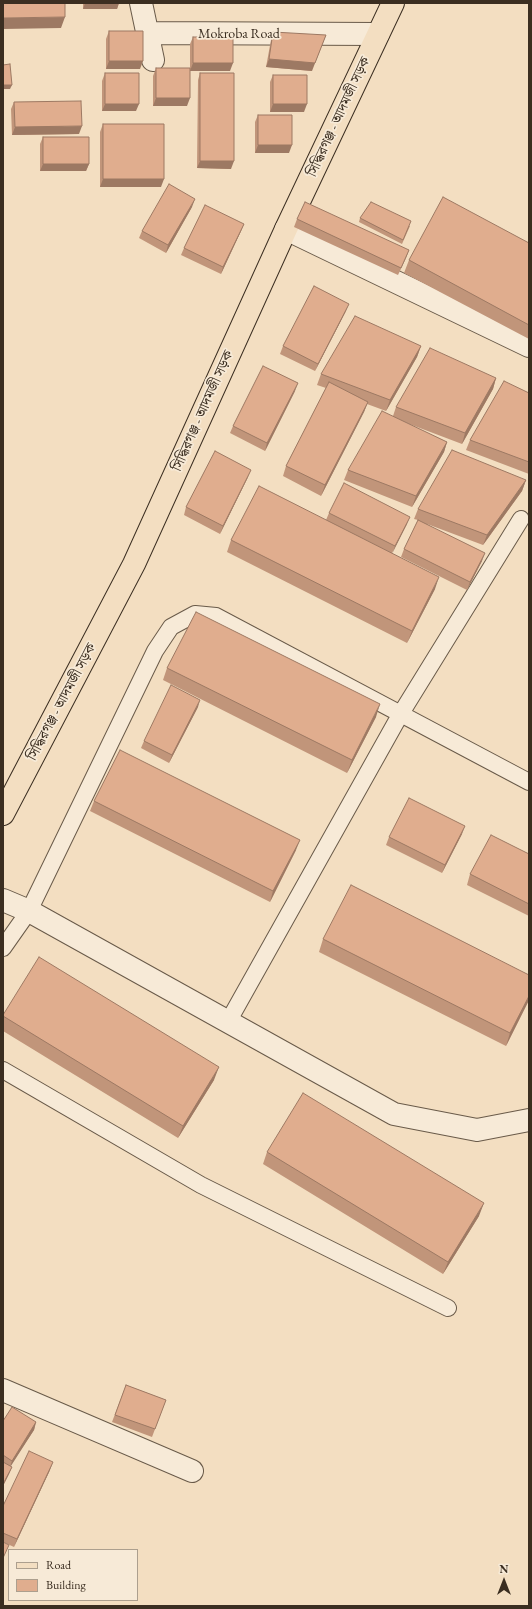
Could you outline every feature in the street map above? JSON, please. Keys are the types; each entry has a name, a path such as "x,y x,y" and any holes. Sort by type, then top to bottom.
{"main road":[{"name":"সিদ্ধিরগঞ্জ - আদমজী সড়ক","path":"3,814 134,564 286,230 393,3"}],"street":[{"path":"141,3 153,60"},
{"name":"Mokroba Road","path":"148,33 378,34"},
{"path":"286,230 529,346"},
{"path":"3,900 29,911 394,1114 477,1130 529,1120"},
{"path":"3,1390 192,1471"}],"lane":[{"path":"228,1022 400,715 521,520"},
{"path":"3,948 29,911 155,651 171,627 195,614 216,616 400,715 529,782"},
{"path":"3,1070 201,1186 448,1308"}],"building":[{"path":"3,3 65,3 65,17 3,18"},
{"path":"109,31 143,31 143,61 109,61"},
{"path":"273,32 326,35 315,63 269,59"},
{"path":"193,37 233,37 233,63 193,63"},
{"path":"10,64 12,85 3,85 3,65"},
{"path":"156,68 190,68 190,98 156,98"},
{"path":"105,73 139,73 139,104 105,104"},
{"path":"200,73 234,73 234,161 200,161"},
{"path":"273,75 307,75 307,104 273,104"},
{"path":"81,101 82,126 15,127 14,102"},
{"path":"258,115 292,115 292,145 258,145"},
{"path":"103,124 164,124 164,179 103,179"},
{"path":"43,137 89,137 89,164 43,164"},
{"path":"169,184 195,199 168,245 142,231"},
{"path":"443,197 529,243 529,325 409,260"},
{"path":"305,202 409,250 401,268 297,219"},
{"path":"371,202 411,221 403,240 360,218"},
{"path":"205,205 244,224 223,267 184,248"},
{"path":"314,286 349,304 318,364 283,346"},
{"path":"355,316 421,346 390,400 321,374"},
{"path":"430,348 496,378 465,433 396,407"},
{"path":"263,366 298,383 267,443 233,426"},
{"path":"504,381 529,393 529,462 470,440"},
{"path":"329,382 368,402 325,485 286,466"},
{"path":"382,411 447,442 416,496 348,470"},
{"path":"452,450 526,480 487,535 418,509"},
{"path":"215,451 251,470 223,526 186,507"},
{"path":"344,483 410,517 395,546 329,513"},
{"path":"259,486 439,577 412,631 231,540"},
{"path":"418,520 485,553 470,582 404,549"},
{"path":"196,612 380,704 352,760 167,668"},
{"path":"171,685 200,700 172,755 144,741"},
{"path":"120,750 300,840 273,891 94,801"},
{"path":"409,798 465,826 445,865 389,837"},
{"path":"491,835 529,854 529,904 470,874"},
{"path":"351,885 529,975 529,996 510,1033 323,939"},
{"path":"39,957 219,1067 183,1126 3,1016"},
{"path":"303,1093 484,1203 448,1262 267,1152"},
{"path":"126,1385 166,1400 155,1429 115,1415"},
{"path":"12,1407 36,1422 12,1461 3,1455 3,1421"},
{"path":"29,1451 53,1462 17,1539 3,1533 3,1506"},
{"path":"3,1462 12,1467 3,1484"},
{"path":"3,1542 9,1545 3,1558"}]}
